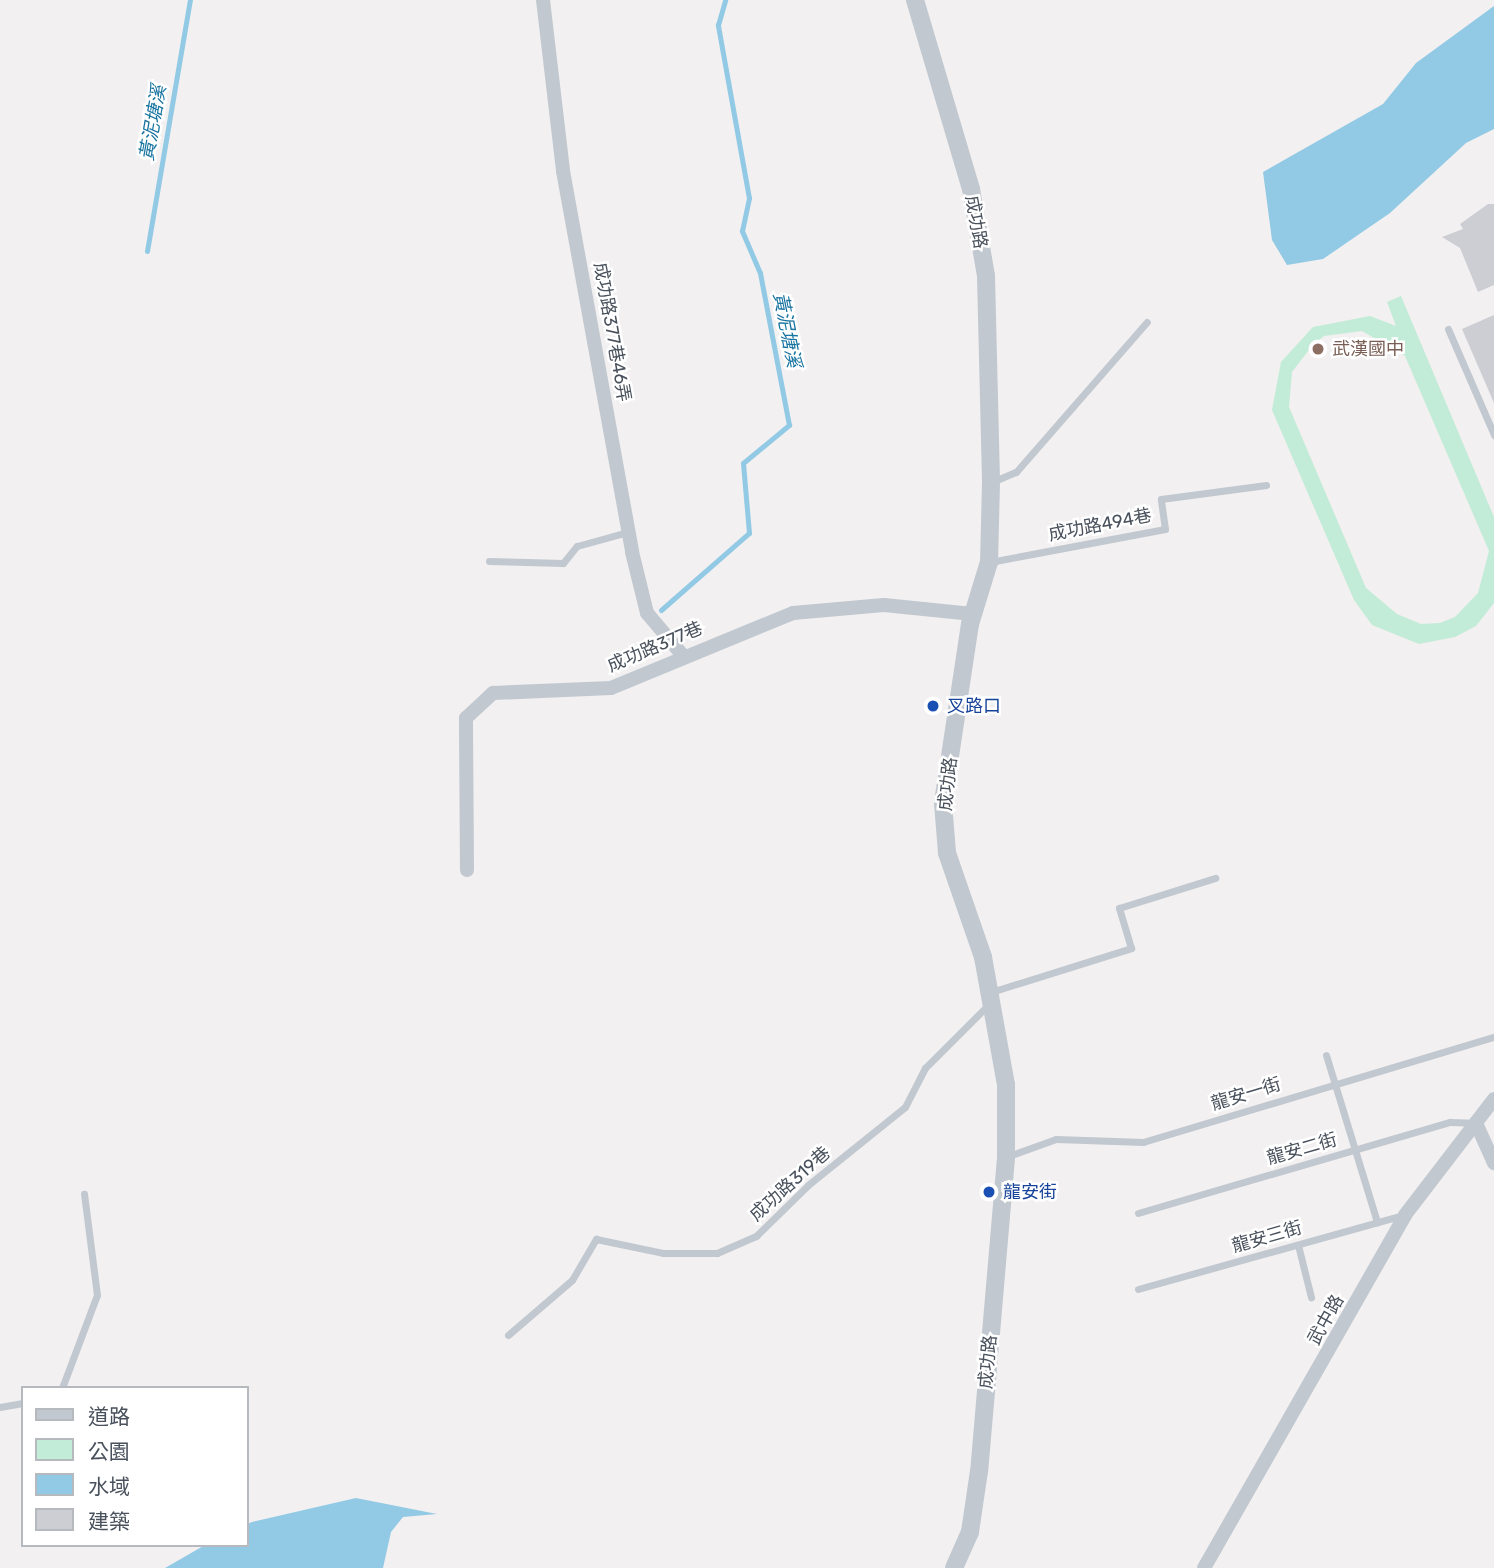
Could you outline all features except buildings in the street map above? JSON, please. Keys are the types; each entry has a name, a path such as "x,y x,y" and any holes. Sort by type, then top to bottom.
{"street":[{"name":"成功路377巷46弄","path":"544,0 562,171 629,531 647,613 684,657"},
{"name":"成功路","path":"915,0 971,189 986,276 992,482 989,562 973,614 943,803 947,853 983,957 1006,1085 1006,1158 979,1471 970,1532 954,1568"},
{"name":"成功路377巷","path":"467,870 466,718 493,692 611,688 793,612 884,605 973,614"},
{"name":"武中路","path":"1204,1568 1405,1215 1494,1100"},
{"path":"1476,1123 1494,1163"}],"lane":[{"path":"992,482 1016,472 1147,322"},
{"path":"1448,329 1494,435"},
{"name":"成功路494巷","path":"989,562 1165,529 1161,499 1266,485"},
{"path":"489,561 563,563 577,546 629,531"},
{"path":"989,998 1131,948 1119,908 1214,878"},
{"name":"成功路319巷","path":"508,1335 572,1280 596,1239 663,1253 717,1253 756,1236 808,1185 905,1107 925,1068 989,998"},
{"name":"龍安一街","path":"1006,1158 1056,1139 1143,1142 1494,1037"},
{"path":"1326,1055 1377,1222"},
{"name":"龍安二街","path":"1138,1213 1450,1122 1476,1123"},
{"path":"63,1386 97,1295 84,1194"},
{"name":"龍安三街","path":"1138,1289 1405,1215"},
{"path":"1298,1245 1311,1297"},
{"path":"0,1407 21,1403"}],"green space":[{"path":"1401,296 1494,517 1494,603 1476,626 1455,637 1419,644 1372,625 1354,600 1272,410 1281,362 1313,327 1370,316 1396,326 1387,302","holes":["1362,331 1405,356 1489,551 1478,593 1455,617 1440,623 1421,624 1397,614 1366,588 1289,407 1292,372 1312,346 1324,336"]}],"water":[{"path":"1494,6 1494,129 1466,143 1390,213 1323,259 1287,265 1272,240 1263,172 1383,104 1416,63"},
{"path":"356,1498 437,1514 403,1517 391,1532 383,1568 165,1568 202,1547 248,1547 248,1524"}],"waterway":[{"name":"黃泥塘溪","path":"147,251 190,0"},
{"name":"黃泥塘溪","path":"661,610 749,533 743,463 789,425 760,273 742,231 749,198 718,25 725,0"}],"place":[{"name":"武漢國中","path":"1318,349"},
{"name":"叉路口","path":"933,706"},
{"name":"龍安街","path":"989,1192"}]}
